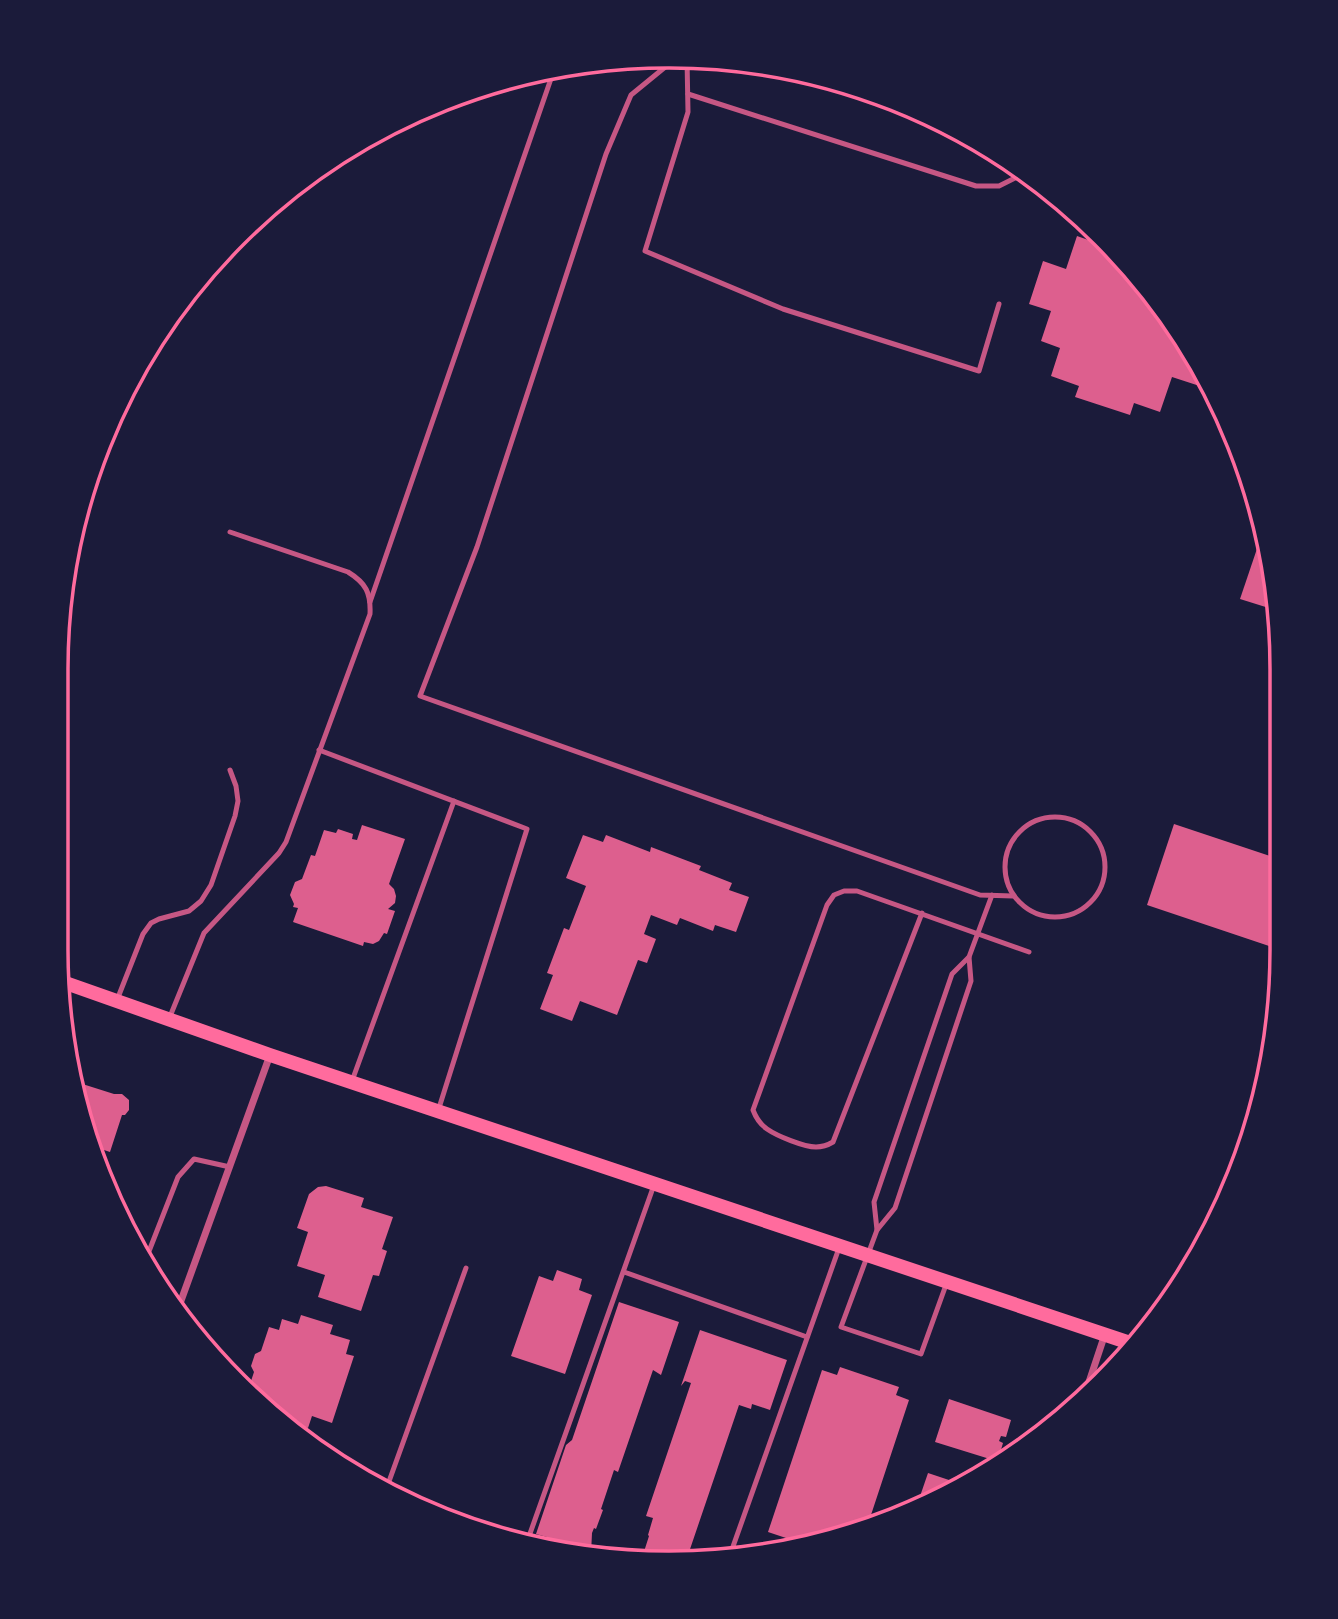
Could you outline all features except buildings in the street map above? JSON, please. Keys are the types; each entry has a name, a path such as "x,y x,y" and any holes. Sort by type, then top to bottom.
{"main road":[{"path":"70,984 270,1055 1125,1341"}],"street":[{"path":"181,1301 270,1055"},
{"path":"1090,1379 1105,1334"}],"lane":[{"path":"664,68 631,95 606,154 477,547 420,696 967,891 980,895 1013,896 1024,908 1039,915 1055,918 1072,915 1087,908 1098,895 1106,864 1102,848 1093,834 1080,823 1064,817 1047,817 1031,823 1018,833 1009,847 1004,864 1006,880 1013,896"},
{"path":"687,69 688,112 645,251 783,309 979,371 999,304"},
{"path":"370,602 550,80"},
{"path":"688,94 976,186 999,186 1016,178"},
{"path":"169,1019 204,933 279,853 286,842 370,614 367,590 360,579 348,572 230,532"},
{"path":"319,750 527,829 438,1111"},
{"path":"117,1001 143,934 150,923 189,911 201,901 211,886 239,801 230,770"},
{"path":"352,1082 454,801"},
{"path":"922,914 833,1142 814,1147 780,1136 766,1128 753,1110 827,905 834,895 844,891 857,891 922,914 978,934 1029,952"},
{"path":"877,1230 874,1202 952,974 969,957 992,895"},
{"path":"948,1281 921,1354 841,1327 877,1230 895,1208 971,981 969,957"},
{"path":"149,1250 178,1177 194,1159 230,1167"},
{"path":"530,1534 655,1183"},
{"path":"733,1547 840,1245"},
{"path":"389,1481 466,1268"},
{"path":"624,1272 807,1337"}]}
